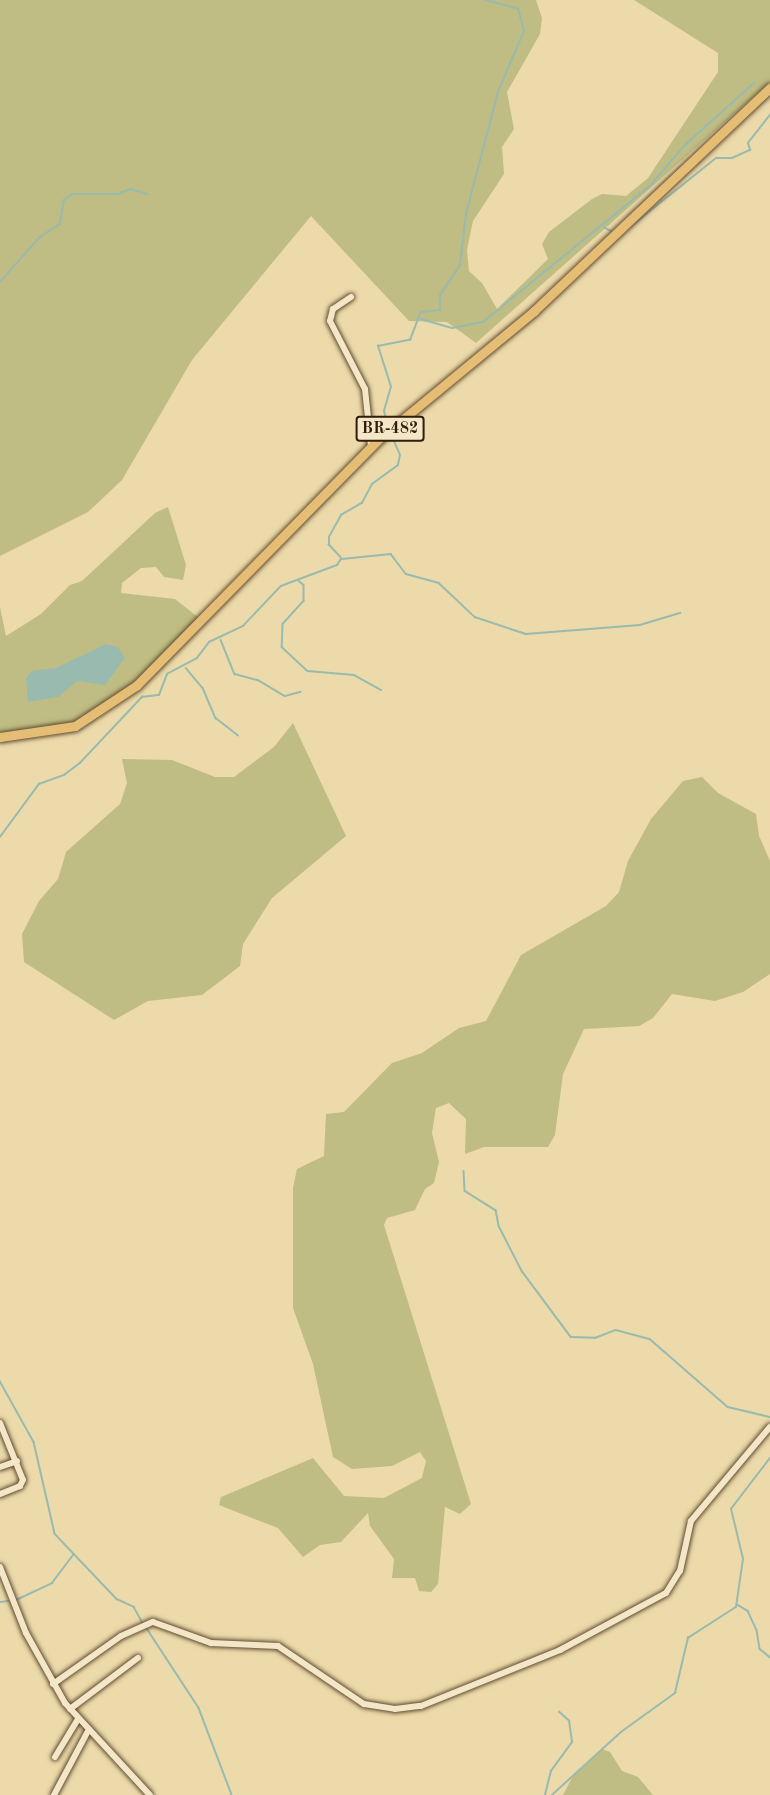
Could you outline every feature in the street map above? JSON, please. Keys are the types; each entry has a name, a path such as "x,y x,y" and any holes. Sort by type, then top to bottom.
{"highway":[{"name":"BR-482","path":"0,737 75,726 122,698 371,446 594,257 770,88"}],"street":[{"path":"351,297 333,309 330,321 365,389 371,446"},
{"path":"0,1423 4,1439 17,1461 22,1484 0,1494"},
{"path":"53,1684 144,1624 211,1643 271,1644 364,1704 395,1709 421,1706 560,1650 666,1593 680,1571 691,1521 770,1427"},
{"path":"0,1467 17,1461"},
{"path":"1,1572 26,1633 53,1684 88,1731 150,1795"},
{"path":"70,1709 138,1658"},
{"path":"55,1758 78,1719"},
{"path":"54,1795 88,1731"}],"shaded area":[{"path":"0,0 536,0 542,18 540,34 507,92 514,129 502,147 504,174 473,221 467,250 469,271 482,283 497,309 548,259 542,244 549,232 592,199 602,194 626,196 648,178 718,72 718,53 634,0 770,0 770,82 476,343 447,322 409,321 311,216 192,360 122,480 88,512 0,556"},
{"path":"168,507 186,565 183,580 164,577 156,567 141,568 122,583 121,593 175,599 199,618 127,689 74,722 0,734 0,607 6,636 41,614 70,585 82,581 155,513"},
{"path":"293,723 346,836 272,898 243,944 240,966 202,995 148,1001 114,1020 24,962 22,934 39,901 58,879 66,852 120,804 127,783 122,759 172,760 215,777 234,777 274,747"},
{"path":"702,777 718,793 756,814 759,836 770,861 770,974 743,992 715,1001 672,994 653,1018 639,1026 584,1029 563,1074 555,1135 548,1147 484,1147 465,1154 466,1119 449,1103 436,1108 432,1133 439,1162 434,1183 425,1189 415,1210 387,1218 384,1225 471,1504 460,1514 445,1507 438,1584 431,1592 419,1591 415,1578 392,1578 394,1559 370,1526 368,1513 341,1542 320,1545 303,1557 278,1528 219,1505 221,1497 313,1458 344,1496 384,1498 422,1478 426,1461 420,1452 392,1466 352,1469 333,1457 313,1364 293,1308 293,1188 297,1169 324,1156 326,1114 344,1112 392,1063 422,1053 459,1028 486,1021 521,955 606,906 619,892 628,861 651,819 683,781"},
{"path":"602,1749 610,1752 622,1771 638,1777 653,1795 563,1795 573,1776"}],"water":[{"path":"106,644 118,647 125,658 105,685 77,681 58,697 28,702 26,678 32,671 56,668"}],"waterway":[{"path":"387,425 384,411 391,387 378,346 410,340 421,312 440,310 440,295 460,265 466,214 498,92 524,31 518,9 484,0"},
{"path":"421,319 452,328 483,322 650,186 685,145 754,83"},
{"path":"620,235 716,158 732,158 750,150 748,143 770,115"},
{"path":"0,282 40,237 60,224 64,200 72,194 118,194 131,189 147,194"},
{"path":"604,227 613,232"},
{"path":"341,558 329,545 329,537 341,515 362,503 372,484 398,465 400,455 391,435"},
{"path":"342,559 391,554 406,574 439,583 475,617 526,634 640,625 680,613"},
{"path":"0,837 39,784 64,775 80,763 142,697 159,695 167,674 197,658 209,642 243,626 281,586 337,565 341,559"},
{"path":"299,581 304,585 304,601 283,624 282,647 308,671 354,675 381,690"},
{"path":"221,640 235,674 258,680 285,696 300,692"},
{"path":"186,668 203,688 216,718 238,735"},
{"path":"464,1171 465,1191 496,1210 499,1226 522,1271 571,1337 595,1338 616,1330 650,1339 728,1407 770,1417"},
{"path":"0,1381 34,1442 55,1534 117,1599 134,1607 143,1623"},
{"path":"552,1795 621,1732 675,1693 688,1638 736,1607 743,1559 731,1509 770,1458"},
{"path":"16,1600 52,1583 74,1554"},
{"path":"0,1602 8,1601"},
{"path":"738,1605 748,1611 757,1630 760,1649 770,1657"},
{"path":"146,1627 199,1708 232,1795"},
{"path":"545,1795 551,1771 572,1742 569,1721 559,1712"}]}
